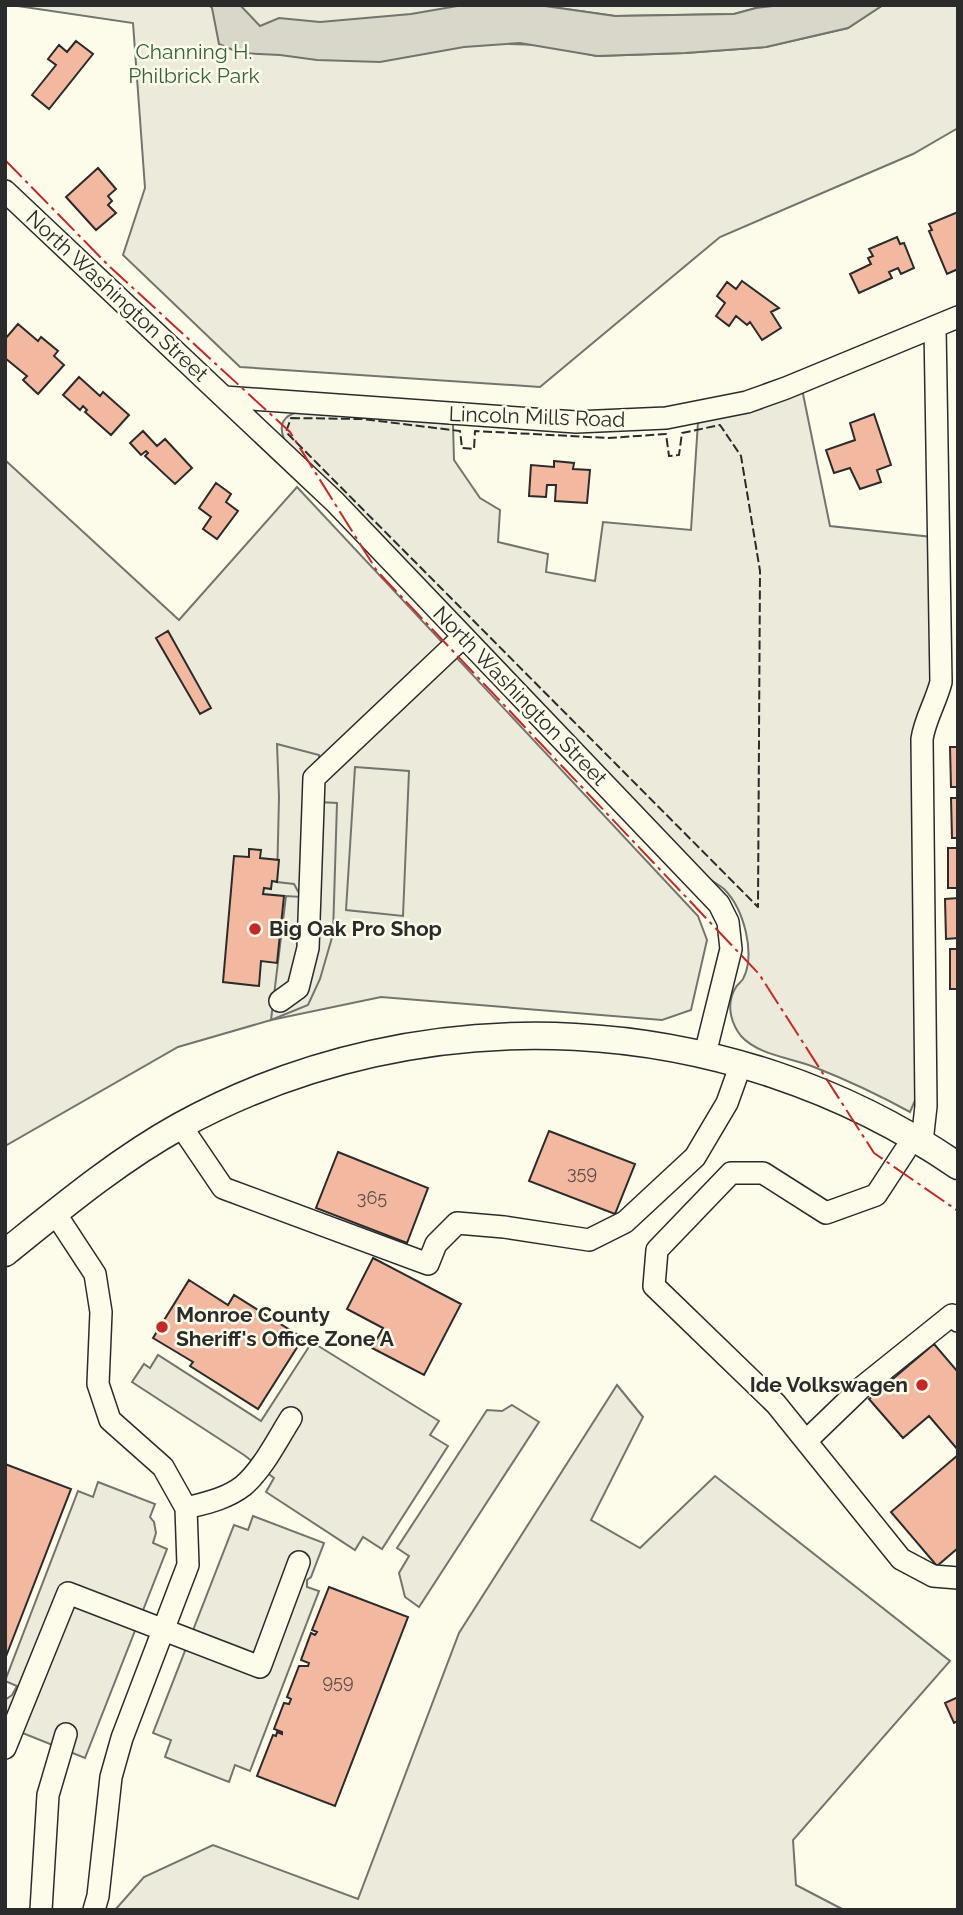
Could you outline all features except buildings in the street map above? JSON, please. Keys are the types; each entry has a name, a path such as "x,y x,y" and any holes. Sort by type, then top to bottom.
{"main road":[{"path":"5,1253 115,1167 181,1126 268,1086 330,1065 391,1050 453,1040 514,1035 566,1035 705,1054 826,1093 918,1140 958,1166"}],"street":[{"name":"North Washington Street","path":"5,191 335,502 719,904 728,922 731,949 705,1054"},
{"name":"Lincoln Mills Road","path":"224,397 576,422 666,418 747,401 958,317"},
{"path":"935,327 950,682 925,724 922,739 926,1106 918,1140 876,1195 826,1213 763,1172 731,1174 657,1250 654,1286 776,1404 901,1559 933,1576 958,1578"},
{"path":"280,1001 298,988 308,948 314,778 463,636"},
{"path":"181,1126 223,1188 428,1264 436,1244 457,1223 589,1240 625,1223 695,1157 727,1103 741,1064"},
{"path":"55,1213 95,1275 101,1312 98,1384 110,1420 163,1467 186,1508 188,1565 122,1738 111,1777 98,1896 94,1910"},
{"path":"806,1441 849,1399 955,1318"},
{"path":"186,1508 215,1501 243,1485 265,1459 292,1419"},
{"path":"5,1748 68,1593 260,1667 299,1562"},
{"path":"41,1910 48,1795 66,1734"}],"green space":[{"name":"Channing H. Philbrick Park","path":"11,5 524,5 510,44 542,45 597,56 766,47 848,28 883,5 958,5 958,128 913,154 720,237 540,387 240,367 123,255 145,188 133,23"},
{"path":"538,5 781,5 734,14 615,16"},
{"path":"802,389 830,526 932,537 935,667 916,1098 910,1112 826,1072 756,1048 741,1036 734,1025 730,1006 733,993 747,969 748,945 742,920 731,898 724,889 702,874 284,439 282,429 289,415 299,412 453,424 454,460 480,498 500,510 498,542 548,554 546,572 595,581 603,522 691,530 698,422"},
{"path":"5,460 179,620 297,487 698,916 707,940 691,1010 662,1020 381,997 271,1020 178,1047 5,1146"},
{"path":"617,1385 643,1417 591,1520 640,1548 715,1476 950,1661 793,1840 796,1885 844,1910 115,1910 144,1877 213,1845 358,1899 459,1633"}],"shaded area":[{"path":"209,5 240,5 260,26 279,18 320,22 411,14 463,5 538,5 615,16 734,14 781,5 883,5 848,28 766,47 597,56 520,43 464,47 380,62 240,53 219,44 212,8"},
{"path":"277,744 319,755 319,802 337,803 333,934 320,979 308,1005 271,1020 286,896 301,897 294,884 277,882"},
{"path":"355,767 409,771 403,916 346,910"},
{"path":"312,1342 439,1421 430,1435 448,1446 382,1549 363,1537 355,1550 266,1492 274,1478 244,1455 132,1382 144,1364 150,1368 158,1355 261,1421"},
{"path":"512,1405 539,1422 419,1607 405,1597 399,1573 409,1556 397,1548 487,1410 502,1411"},
{"path":"98,1482 155,1504 150,1517 156,1533 153,1543 167,1549 85,1758 5,1726 5,1700 17,1686 5,1681 78,1491 93,1497"},
{"path":"253,1516 324,1543 311,1577 307,1580 307,1587 319,1591 250,1771 235,1765 229,1782 165,1757 171,1740 153,1733 234,1525 248,1530"}],"fence":[{"path":"291,418 362,419 460,431 462,448 474,449 475,431 608,438 666,434 669,456 679,455 682,433 720,425 741,456 760,571 758,907 286,432 291,418"}],"power":[{"path":"5,160 109,266 290,432 377,571 759,974 874,1153 958,1211"}],"place":[{"name":"Big Oak Pro Shop","path":"255,929"},
{"name":"Monroe County Sheriff's Office Zone A","path":"162,1327"},
{"name":"Ide Volkswagen","path":"922,1385"}]}
